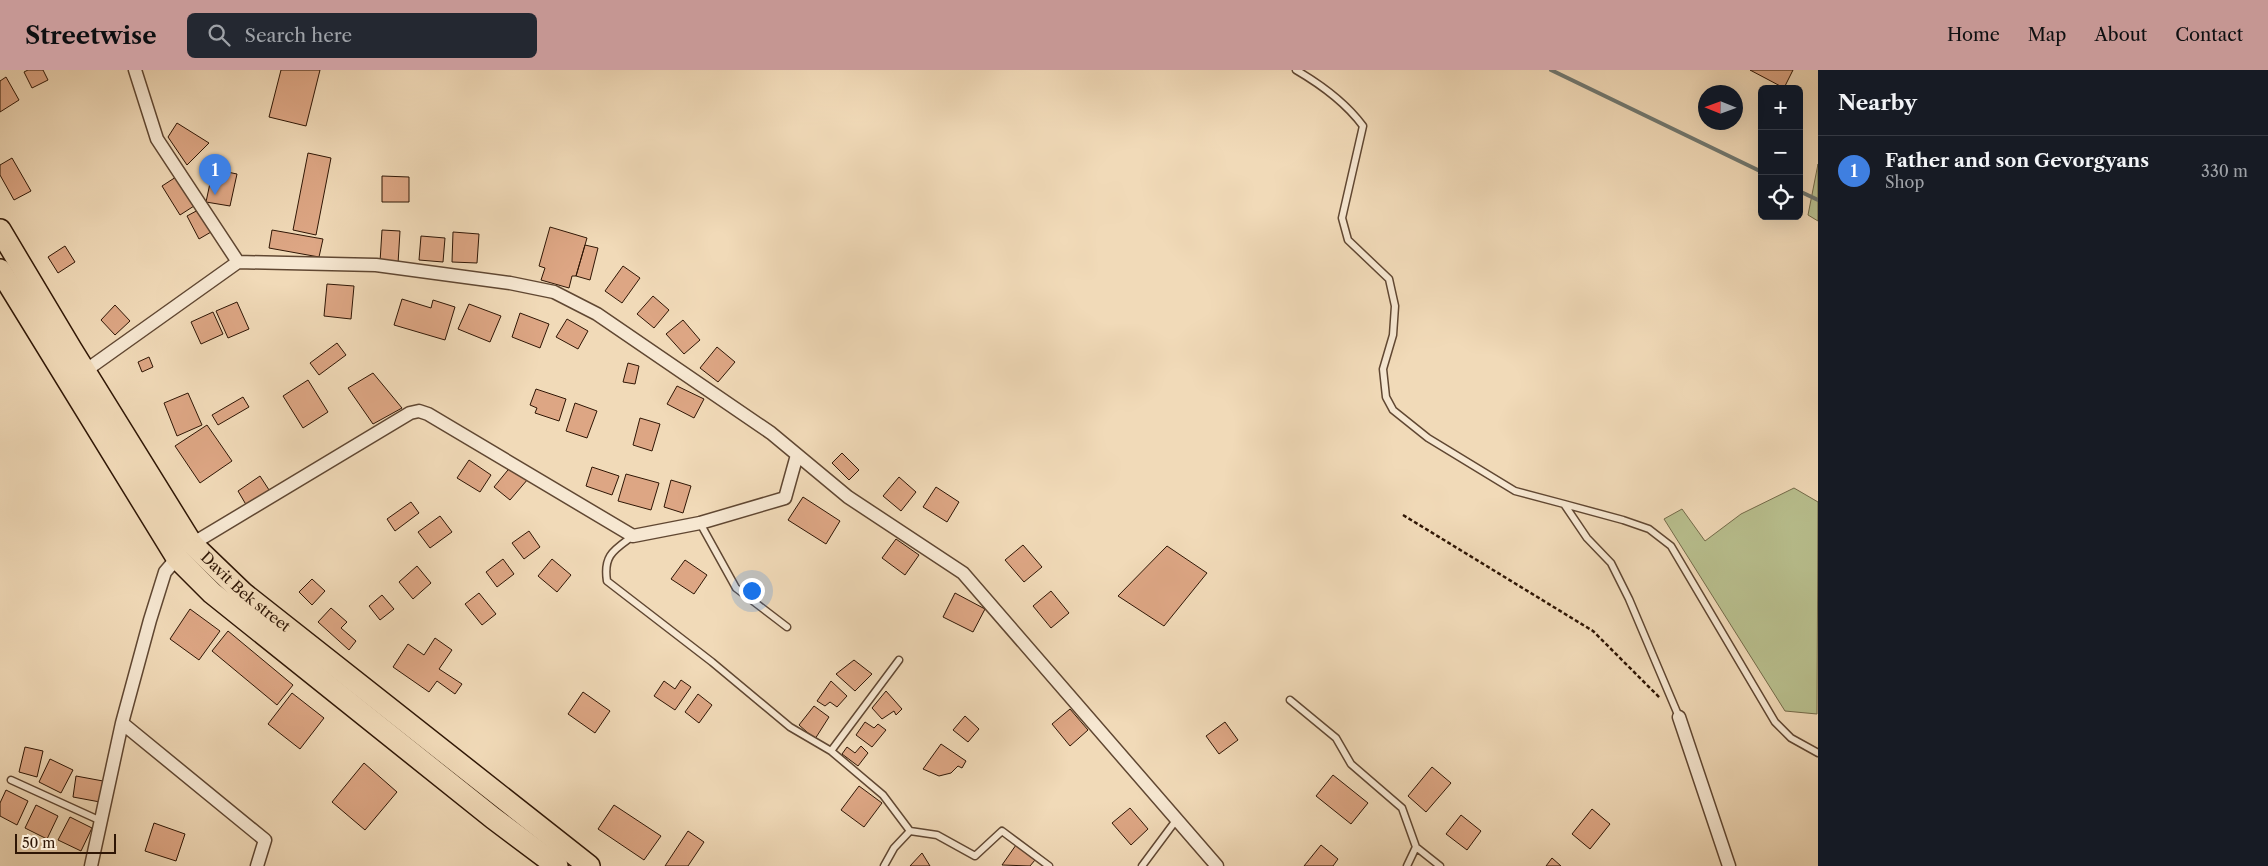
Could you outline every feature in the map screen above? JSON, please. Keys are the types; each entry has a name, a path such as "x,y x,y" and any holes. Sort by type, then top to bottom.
{"main road":[{"name":"Davit Bek street","path":"0,230 76,376 176,558 212,593 493,818 557,866"},
{"name":"Davit Bek street","path":"0,270 192,544 243,593 589,866"}],"street":[{"path":"135,70 157,139 238,262"},
{"path":"76,376 238,262 376,265 510,283 554,292 597,314 771,433 848,497 963,573 1218,866"},
{"path":"192,544 410,413 419,411 428,414 634,536 700,524 785,498 797,455"},
{"path":"91,866 122,723 165,572 176,558"},
{"path":"1679,717 1729,866"},
{"path":"122,723 265,840 257,866"}],"lane":[{"path":"1296,70 1354,113 1363,126 1342,218 1348,240 1389,279 1395,306 1393,335 1383,369 1386,397 1393,410 1428,438 1515,492 1623,520 1649,529 1670,546 1775,722 1791,738 1818,753"},
{"path":"1564,504 1587,538 1611,563 1629,599 1679,717"},
{"path":"700,524 736,588 787,627"},
{"path":"634,536 611,551 605,569 607,581 712,662 790,727 831,751 883,795 910,831 937,835 975,856 1002,831 1049,866"},
{"path":"831,751 899,660"},
{"path":"1290,700 1336,738 1351,764 1402,808 1416,847 1440,866"},
{"path":"11,780 102,821"},
{"path":"1142,866 1177,819"},
{"path":"884,866 894,848 910,831"},
{"path":"1407,866 1416,847"}],"path":[{"path":"1404,514 1593,631 1679,717"}],"green space":[{"path":"1818,164 1818,221 1808,215"},
{"path":"1794,488 1818,502 1817,714 1785,711 1664,519 1682,509 1705,541 1741,514"}],"building":[{"path":"28,70 43,70 48,80 32,88 24,72"},
{"path":"281,70 320,70 306,126 269,117"},
{"path":"1750,70 1793,70 1786,85 1778,85"},
{"path":"6,77 19,100 0,112 0,81"},
{"path":"177,123 209,143 187,165 168,137"},
{"path":"308,153 331,158 316,235 293,230"},
{"path":"12,158 31,191 14,200 0,175 0,165"},
{"path":"213,169 237,174 230,206 206,202"},
{"path":"382,176 409,177 409,202 382,202"},
{"path":"176,177 194,206 180,215 162,186"},
{"path":"200,209 211,232 199,239 187,216"},
{"path":"550,227 587,238 576,276 572,276 569,288 541,280 545,268 539,266"},
{"path":"272,230 323,239 319,257 269,248"},
{"path":"382,230 400,231 398,264 380,262"},
{"path":"453,232 479,234 477,263 452,262"},
{"path":"421,236 445,238 443,262 419,260"},
{"path":"585,245 598,248 590,280 576,276"},
{"path":"65,246 75,262 58,273 48,257"},
{"path":"623,266 640,278 622,303 605,291"},
{"path":"327,284 354,286 351,319 324,316"},
{"path":"653,296 669,310 654,328 637,314"},
{"path":"402,299 431,308 433,300 455,307 445,340 394,325"},
{"path":"237,302 249,329 228,338 216,311"},
{"path":"469,304 501,316 490,342 458,329"},
{"path":"115,305 130,321 115,335 101,320"},
{"path":"213,312 223,334 201,344 191,322"},
{"path":"520,313 549,324 540,348 512,337"},
{"path":"567,319 588,331 578,349 556,337"},
{"path":"683,320 700,340 684,354 666,334"},
{"path":"337,343 346,355 319,375 310,363"},
{"path":"717,347 735,362 718,382 700,368"},
{"path":"149,357 153,367 142,372 138,362"},
{"path":"628,363 639,366 635,384 623,382"},
{"path":"373,373 402,408 373,424 348,388"},
{"path":"308,380 328,412 303,428 283,396"},
{"path":"677,386 704,399 694,418 667,404"},
{"path":"536,389 566,399 559,421 535,413 537,408 530,405"},
{"path":"188,393 202,425 177,436 164,403"},
{"path":"243,397 249,407 218,425 212,415"},
{"path":"575,403 597,411 587,438 566,431"},
{"path":"640,418 660,424 652,451 633,445"},
{"path":"207,425 232,461 200,483 175,446"},
{"path":"842,453 859,470 849,480 832,463"},
{"path":"469,460 491,475 480,492 457,478"},
{"path":"512,465 528,479 510,500 494,487"},
{"path":"592,467 619,476 612,495 586,486"},
{"path":"626,474 659,483 651,510 618,501"},
{"path":"260,476 271,493 248,508 238,491"},
{"path":"899,477 916,492 901,511 883,496"},
{"path":"671,480 691,486 683,513 664,507"},
{"path":"936,487 959,502 947,522 923,507"},
{"path":"803,497 840,521 826,544 788,520"},
{"path":"411,502 419,513 395,531 387,519"},
{"path":"440,516 452,532 430,548 418,532"},
{"path":"529,531 540,547 524,559 512,543"},
{"path":"896,539 919,555 905,575 882,558"},
{"path":"1023,545 1042,567 1024,582 1005,560"},
{"path":"1167,546 1207,573 1164,626 1118,596"},
{"path":"503,559 514,574 497,587 486,572"},
{"path":"552,559 571,575 557,592 538,576"},
{"path":"685,560 707,575 694,594 671,579"},
{"path":"417,566 431,583 413,599 399,582"},
{"path":"312,579 325,591 312,605 299,592"},
{"path":"1051,591 1069,613 1051,628 1033,606"},
{"path":"479,593 496,614 482,625 465,604"},
{"path":"955,593 985,609 973,632 943,617"},
{"path":"382,595 394,609 380,620 369,606"},
{"path":"331,608 347,622 341,628 356,641 349,650 318,622"},
{"path":"190,609 220,631 199,660 170,639"},
{"path":"228,631 293,685 277,705 212,651"},
{"path":"435,638 452,650 439,669 462,684 455,694 437,681 429,692 393,667 408,644 424,655"},
{"path":"854,660 872,674 855,691 836,674"},
{"path":"681,680 691,687 675,710 654,696 664,681 675,689"},
{"path":"831,681 847,696 837,707 830,702 825,706 817,701"},
{"path":"886,691 902,709 896,715 894,711 882,719 872,708"},
{"path":"583,692 610,711 595,733 568,714"},
{"path":"292,693 324,718 300,749 268,724"},
{"path":"698,694 712,705 699,723 685,712"},
{"path":"814,706 829,717 815,739 799,725"},
{"path":"1070,709 1088,730 1070,746 1052,724"},
{"path":"965,716 979,729 968,742 953,730"},
{"path":"865,722 874,728 878,724 886,730 872,747 856,735"},
{"path":"1225,722 1238,740 1219,754 1206,736"},
{"path":"941,744 966,761 962,768 958,766 951,773 939,776 923,769"},
{"path":"861,746 868,753 858,766 842,754 847,747 855,753"},
{"path":"25,747 43,751 37,777 19,772"},
{"path":"50,759 73,770 61,793 39,782"},
{"path":"364,763 397,792 365,830 332,802"},
{"path":"1432,767 1451,783 1426,812 1408,796"},
{"path":"1333,775 1368,803 1351,824 1316,796"},
{"path":"76,776 103,781 100,802 73,797"},
{"path":"859,786 882,803 864,827 841,810"},
{"path":"6,790 28,801 17,825 0,816 0,803"},
{"path":"36,805 58,816 47,839 25,828"},
{"path":"614,805 661,836 644,860 598,829"},
{"path":"1130,808 1148,829 1131,845 1112,823"},
{"path":"1592,809 1610,824 1590,849 1572,834"},
{"path":"1461,815 1481,831 1467,850 1446,834"},
{"path":"70,817 92,828 81,851 58,840"},
{"path":"154,823 185,834 176,861 145,851"},
{"path":"688,831 704,842 688,866 665,866"},
{"path":"1016,845 1035,860 1030,866 1002,865"},
{"path":"1321,845 1338,859 1333,866 1304,866"},
{"path":"922,853 930,866 910,866"},
{"path":"1552,858 1561,866 1546,866"}],"waterway":[{"path":"1551,70 1758,170"},
{"path":"1803,193 1818,200"}],"place":[{"name":"Father and son Gevorgyans","path":"215,195"}]}
